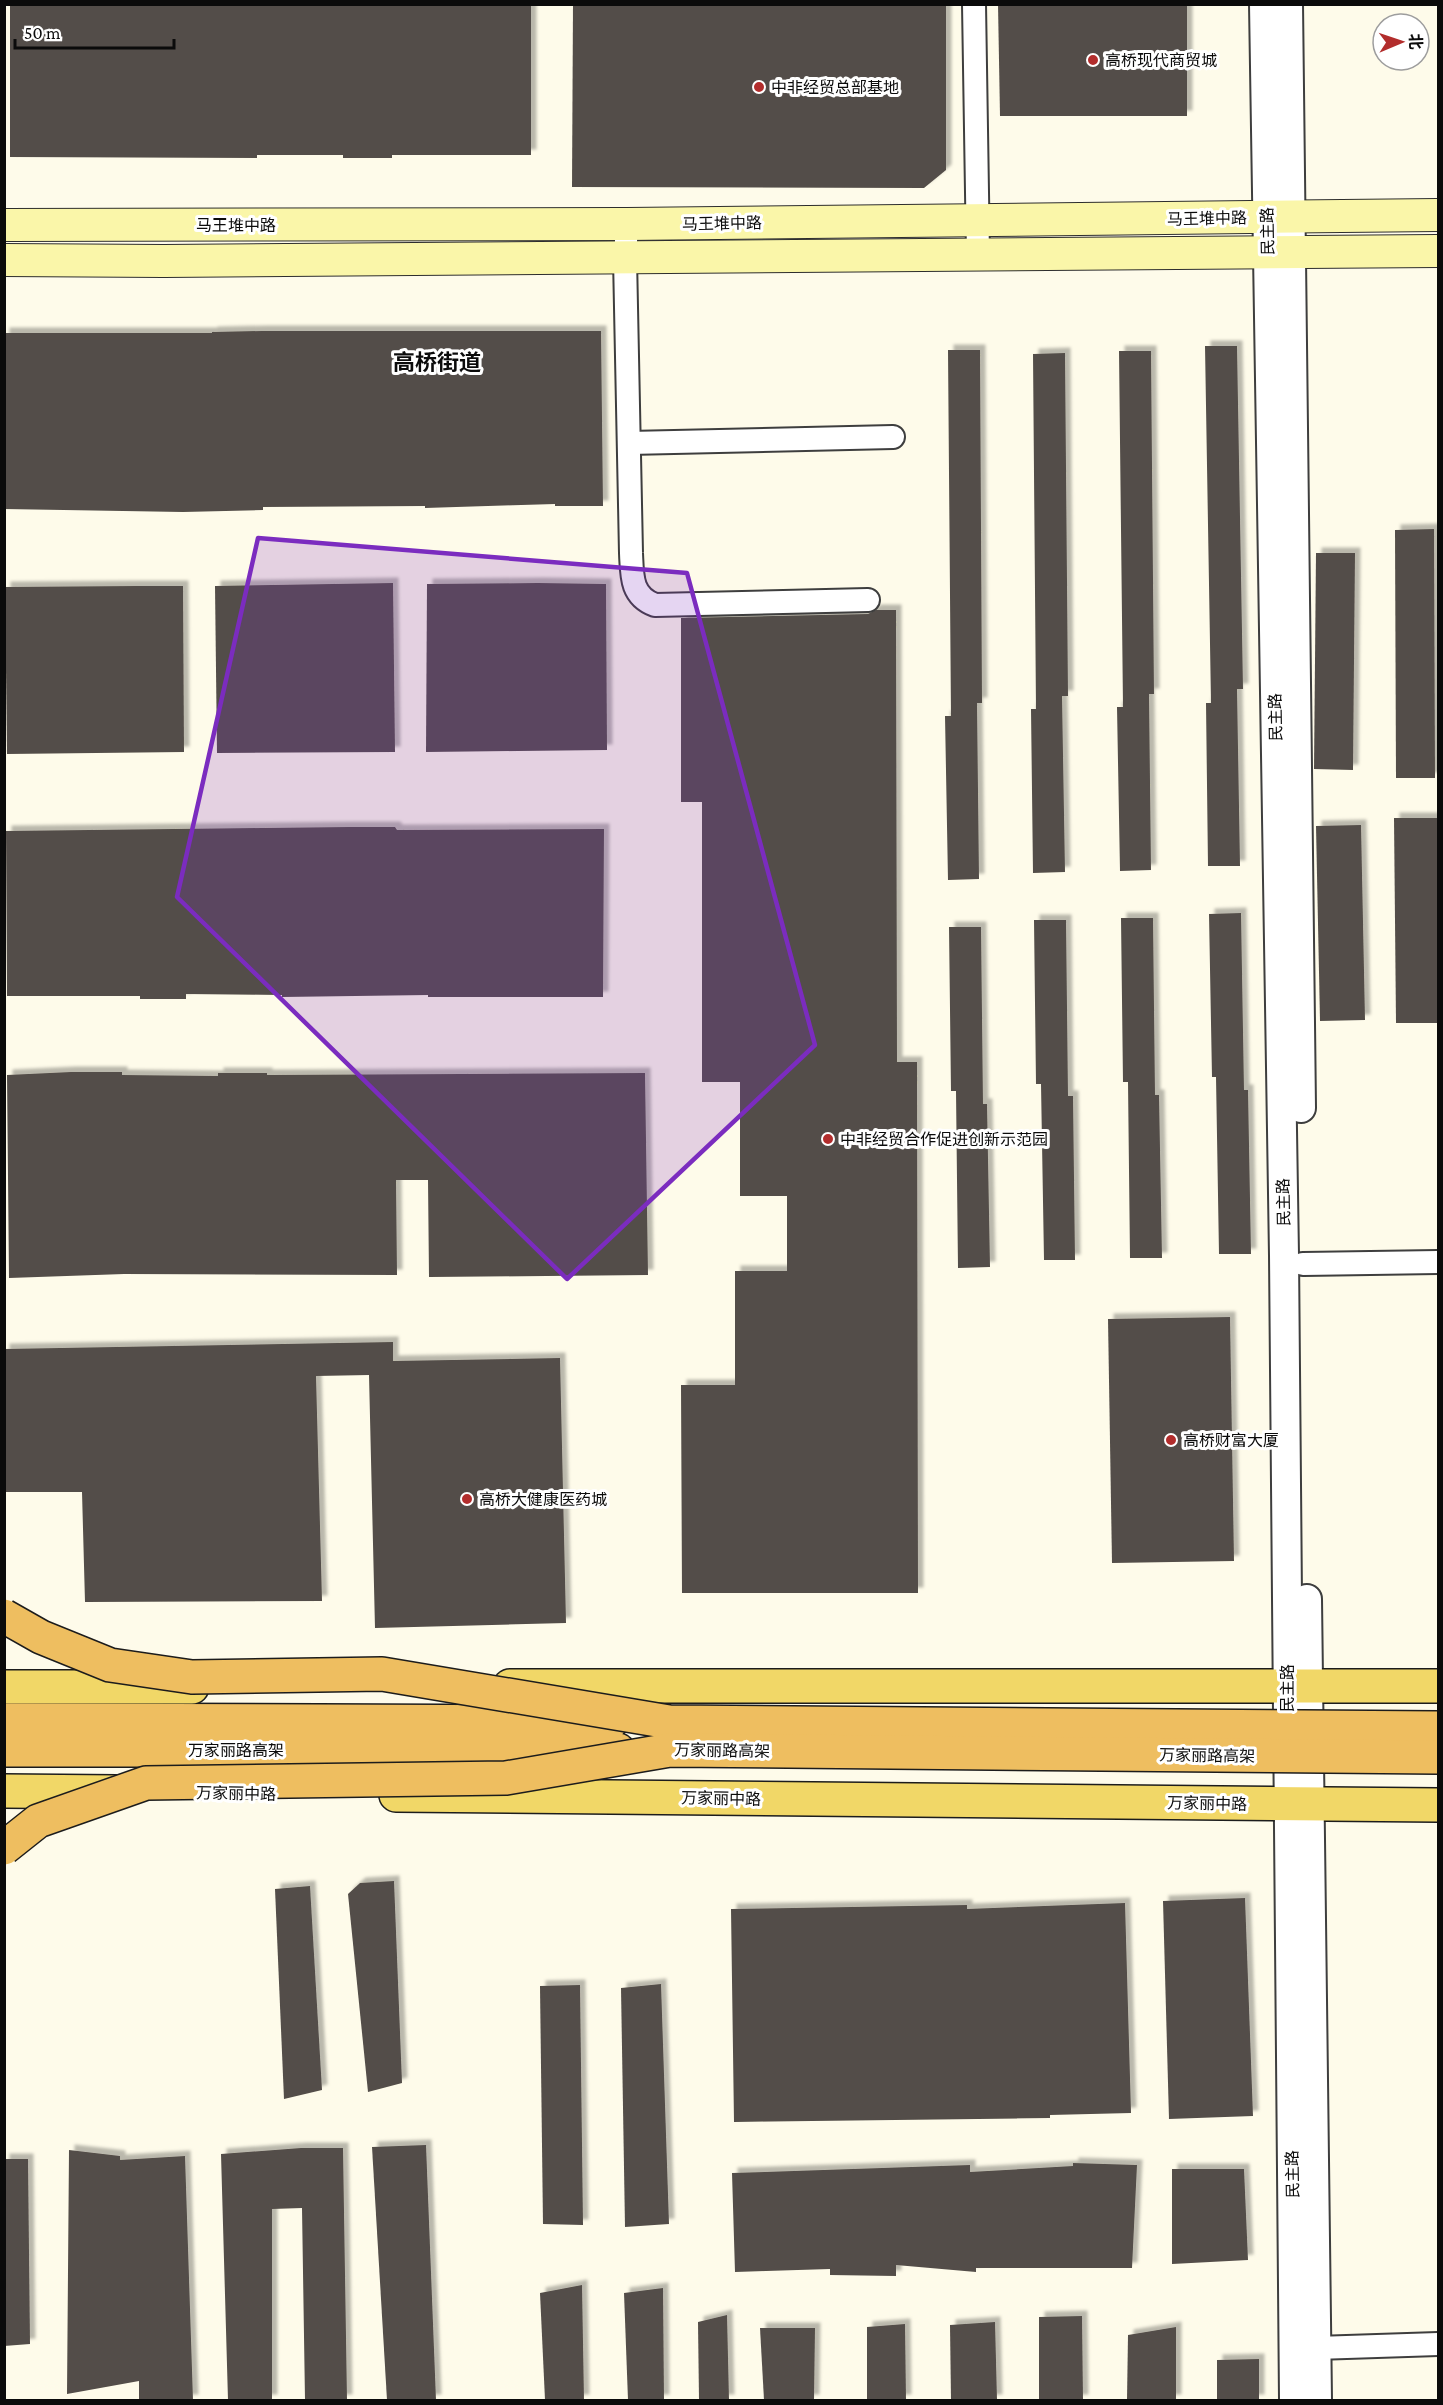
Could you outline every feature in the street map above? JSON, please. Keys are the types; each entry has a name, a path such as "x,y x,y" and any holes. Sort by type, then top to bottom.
{"highway":[{"path":"4,1616 41,1637 110,1665 192,1677 382,1674 670,1736"},
{"name":"万家丽路高架","path":"4,1720 1438,1757"},
{"name":"万家丽路高架","path":"4,1750 670,1736 1438,1728"},
{"path":"4,1848 38,1821 146,1783 506,1778 670,1736"}],"main road":[{"name":"马王堆中路","path":"4,225 627,224 1438,215"},
{"name":"马王堆中路","path":"4,260 175,261 1438,251"},
{"path":"4,1687 1438,1686"},
{"name":"万家丽中路","path":"4,1791 1438,1804"}],"street":[{"path":"974,4 978,255"},
{"name":"民主路","path":"1264,4 1279,218 1303,1264 1298,1803 1305,2349 1317,2400"},
{"name":"民主路","path":"1279,218 1288,4"},
{"path":"627,224 625,258 628,443 632,572 637,592 644,601 655,605 868,600"},
{"name":"民主路","path":"1280,253 1284,1255 1298,1687"},
{"path":"628,443 893,437"},
{"path":"1303,1264 1438,1262"},
{"path":"1305,2349 1438,2344"},
{"name":"民主路","path":"1294,2400 1305,2349"}],"highlighted area":[{"path":"258,538 687,573 815,1045 567,1279 177,897"}],"building":[{"path":"10,4 531,4 531,155 392,155 392,158 343,158 343,155 257,155 257,158 10,157"},
{"name":"中非经贸总部基地","path":"573,4 946,4 946,170 924,188 572,187"},
{"name":"高桥现代商贸城","path":"998,4 1187,4 1187,116 1000,116"},
{"path":"601,331 603,506 555,506 555,504 425,508 425,506 263,507 263,510 183,512 4,509 4,333"},
{"path":"1205,346 1237,346 1243,689 1237,689 1240,866 1208,866 1206,703 1211,703"},
{"path":"948,350 980,350 982,703 977,703 979,879 948,880 945,716 951,716"},
{"path":"1119,351 1151,351 1154,694 1149,694 1151,870 1120,871 1117,707 1123,707"},
{"path":"1065,353 1068,696 1062,696 1065,872 1033,873 1031,709 1036,709 1033,354"},
{"path":"1434,529 1435,778 1396,778 1395,530"},
{"path":"1316,553 1355,553 1353,770 1314,769"},
{"path":"393,583 395,752 217,753 215,586"},
{"path":"427,584 606,584 607,750 426,752"},
{"path":"183,586 184,752 7,754 5,587"},
{"name":"中非经贸合作促进创新示范园","path":"876,610 896,610 897,1062 917,1062 918,1593 682,1593 681,1385 735,1385 735,1271 787,1271 787,1196 740,1196 740,1082 702,1082 702,802 681,802 681,618 868,614"},
{"path":"1394,818 1438,818 1438,1023 1396,1023"},
{"path":"1361,825 1365,1020 1320,1021 1316,826"},
{"path":"395,827 397,830 604,829 603,997 428,997 428,995 282,997 282,995 186,994 186,999 140,999 140,996 7,996 6,831"},
{"path":"1241,913 1244,1090 1248,1090 1251,1254 1219,1254 1216,1077 1212,1077 1209,914"},
{"path":"1121,918 1153,918 1155,1095 1159,1095 1162,1258 1130,1258 1128,1082 1123,1082"},
{"path":"1034,920 1066,920 1068,1096 1073,1096 1075,1260 1044,1260 1041,1084 1036,1084"},
{"path":"949,927 981,927 983,1104 987,1104 990,1267 958,1268 956,1091 951,1091"},
{"path":"71,1072 218,1076 218,1073 267,1073 267,1075 645,1073 648,1275 429,1277 428,1180 396,1180 397,1275 124,1274 9,1278 7,1075"},
{"name":"高桥财富大厦","path":"1230,1317 1234,1561 1112,1563 1108,1319"},
{"path":"393,1342 393,1361 560,1358 566,1623 375,1628 369,1375 316,1376 322,1601 85,1602 82,1492 4,1492 4,1349"},
{"path":"394,1881 402,2083 368,2092 348,1894 360,1883"},
{"path":"310,1886 322,2090 284,2099 275,1889"},
{"path":"1245,1898 1253,2116 1169,2119 1163,1901"},
{"path":"1125,1903 1131,2113 1050,2115 1050,2118 734,2122 731,1909 967,1905 967,1909"},
{"path":"661,1984 669,2224 625,2227 621,1988"},
{"path":"580,1985 583,2225 543,2224 540,1986"},
{"path":"426,2145 436,2400 387,2400 372,2147"},
{"path":"301,2148 343,2148 347,2400 305,2400 302,2208 272,2209 272,2400 228,2400 221,2154"},
{"path":"69,2150 120,2156 120,2160 185,2156 193,2400 139,2400 139,2381 67,2394"},
{"path":"4,2159 28,2159 30,2344 4,2346"},
{"path":"1073,2163 1137,2165 1132,2268 976,2268 976,2272 896,2265 896,2276 830,2275 830,2269 735,2272 732,2173 970,2165 970,2172 1073,2166"},
{"path":"1172,2169 1244,2169 1248,2260 1172,2264"},
{"path":"582,2285 584,2400 545,2400 540,2293"},
{"path":"663,2288 664,2400 628,2400 624,2293"},
{"path":"727,2315 729,2400 699,2400 698,2322"},
{"path":"1082,2316 1083,2400 1039,2400 1039,2317"},
{"path":"995,2322 997,2400 951,2400 950,2325"},
{"path":"905,2324 906,2400 867,2400 867,2327"},
{"path":"1176,2327 1176,2400 1127,2400 1128,2335"},
{"path":"760,2328 815,2328 814,2400 764,2400"},
{"path":"1259,2359 1259,2400 1217,2400 1217,2360"}],"place":[{"name":"高桥现代商贸城","path":"1093,60"},
{"name":"中非经贸总部基地","path":"759,87"},
{"name":"中非经贸合作促进创新示范园","path":"828,1139"},
{"name":"高桥财富大厦","path":"1171,1440"},
{"name":"高桥大健康医药城","path":"467,1499"}],"district":[{"name":"高桥街道","path":"437,362"}]}
